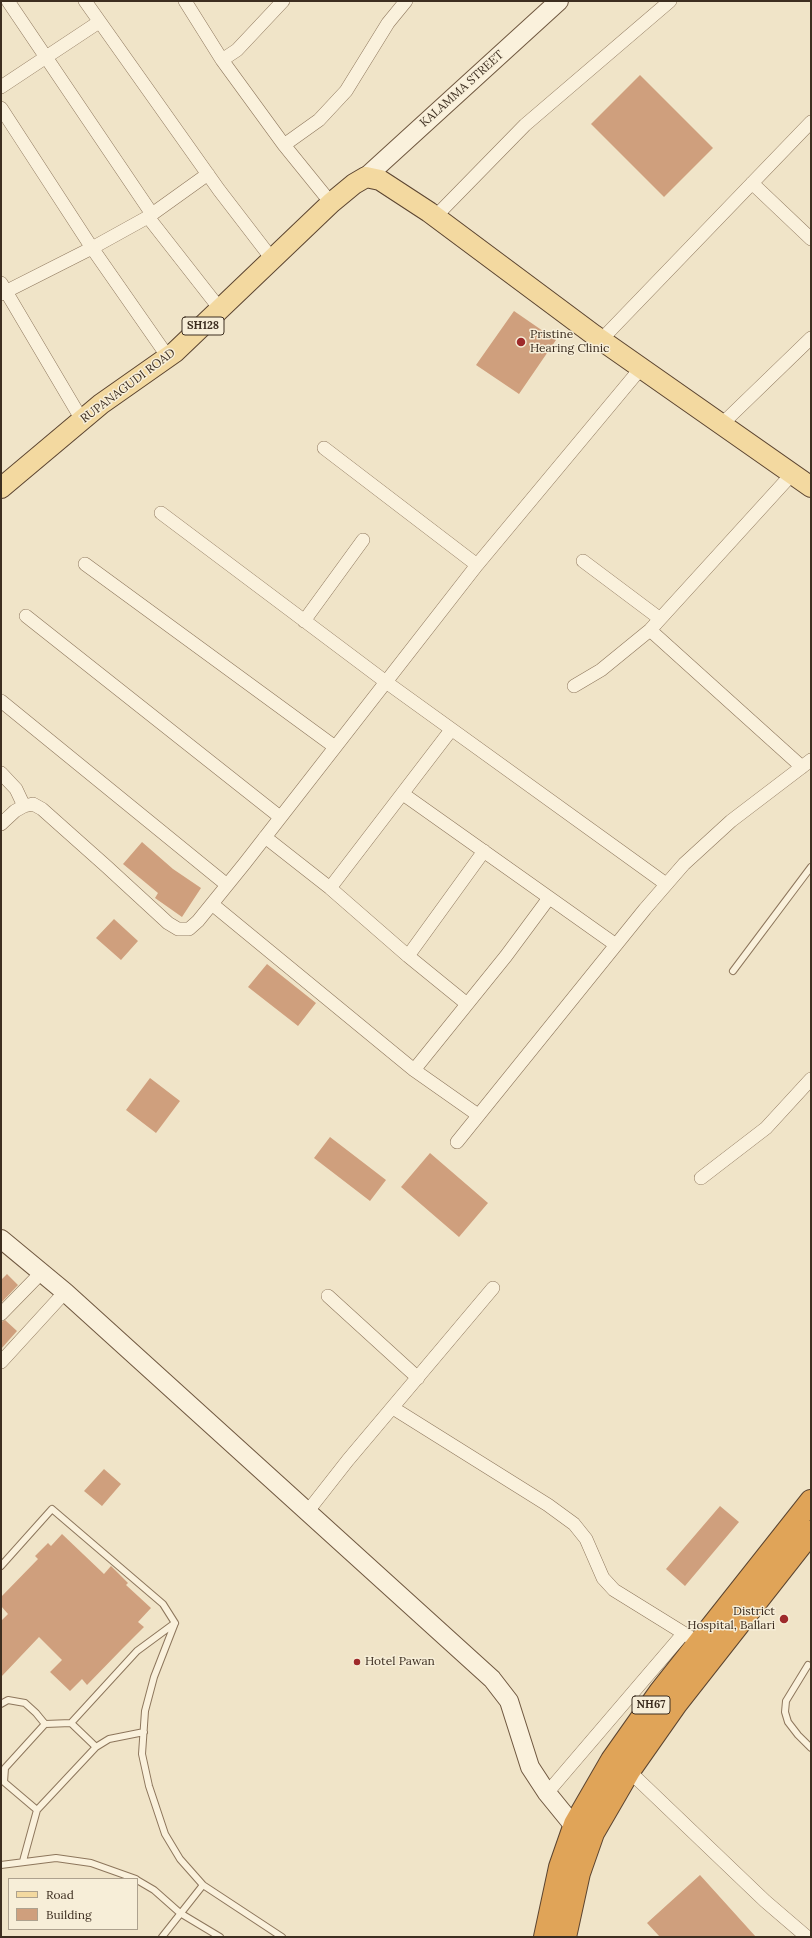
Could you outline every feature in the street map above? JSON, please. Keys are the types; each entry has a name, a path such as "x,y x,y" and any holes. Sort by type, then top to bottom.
{"highway":[{"name":"NH67","path":"565,1937 579,1873 584,1828 612,1760 660,1692 690,1638 811,1501"},
{"name":"NH67","path":"545,1937 560,1867 584,1828 629,1770 676,1704 811,1532"}],"main road":[{"path":"366,177 380,180 432,214 601,340 811,487"},
{"name":"RUPANAGUDI ROAD","path":"1,488 82,420 168,357 272,259 301,234 331,203 354,184 366,177"}],"street":[{"path":"8,1 150,216 220,309"},
{"path":"85,1 208,174 272,259"},
{"path":"185,1 222,60 284,145 331,203"},
{"path":"222,60 237,50 283,1"},
{"path":"284,145 319,120 346,91 388,23 406,1"},
{"name":"KALAMMA STREET","path":"366,177 559,1"},
{"path":"432,214 524,125 670,1"},
{"path":"1,87 99,22"},
{"path":"1,108 92,248 168,357"},
{"path":"601,340 811,122"},
{"path":"82,420 3,290 92,248 150,216 208,174"},
{"path":"752,183 810,235"},
{"path":"722,424 811,338"},
{"path":"1,824 24,806 33,804 42,809 168,924 178,929 189,929 198,921 212,904 477,565 641,368"},
{"path":"324,448 477,565"},
{"path":"574,686 600,670 650,630 659,618 792,474"},
{"path":"161,513 451,730 666,884"},
{"path":"304,621 363,540"},
{"path":"583,561 659,618"},
{"path":"85,564 335,747"},
{"path":"26,616 280,817"},
{"path":"457,1142 616,945 684,864 731,821 806,764 650,630"},
{"path":"1,701 227,885"},
{"path":"330,888 451,730"},
{"path":"1,773 16,790 24,806"},
{"path":"403,794 616,945"},
{"path":"265,837 330,888 466,1004"},
{"path":"408,956 484,851"},
{"path":"414,1070 506,956 549,898"},
{"path":"212,904 414,1070 478,1115"},
{"path":"701,1178 766,1128 811,1080"},
{"path":"1,1238 65,1292 492,1679 509,1701 530,1767 547,1793 569,1820 584,1828"},
{"path":"1,1314 42,1272"},
{"path":"308,1511 348,1460 493,1288"},
{"path":"1,1362 65,1292"},
{"path":"328,1296 418,1378"},
{"path":"393,1408 548,1505 574,1524 586,1539 603,1578 614,1590 690,1638 547,1793"},
{"path":"629,1770 765,1901 807,1937"}],"lane":[{"path":"733,970 811,867"},
{"path":"1,1566 52,1510 163,1604 175,1622"},
{"path":"37,1810 3,1784 3,1767 45,1724 71,1723 137,1651 175,1622"},
{"path":"175,1622 154,1677 145,1711 142,1754 149,1786 165,1834 180,1859 203,1885 282,1937"},
{"path":"808,1665 786,1701 785,1712 788,1722 811,1748"},
{"path":"1,1704 8,1700 25,1703 45,1724"},
{"path":"71,1723 96,1747"},
{"path":"23,1861 37,1810 96,1747 109,1739 144,1732"},
{"path":"1,1865 56,1858 84,1862 134,1878"},
{"path":"138,1880 154,1890 180,1913 220,1937"},
{"path":"162,1937 203,1885"}],"building":[{"path":"640,75 713,148 664,197 591,124"},
{"path":"514,311 556,340 519,394 476,365"},
{"path":"142,842 173,869 201,888 182,917 155,898 158,893 123,864"},
{"path":"114,919 138,941 121,960 96,938"},
{"path":"267,964 316,1003 298,1026 248,987"},
{"path":"150,1078 180,1101 156,1133 126,1110"},
{"path":"330,1137 386,1180 370,1201 314,1158"},
{"path":"430,1153 488,1203 459,1237 401,1187"},
{"path":"7,1274 18,1285 1,1303 1,1280"},
{"path":"5,1320 17,1331 1,1349 1,1322"},
{"path":"104,1469 121,1484 102,1506 84,1491"},
{"path":"720,1506 739,1522 685,1586 666,1569"},
{"path":"62,1534 104,1574 111,1566 128,1583 126,1585 151,1608 138,1622 144,1627 87,1685 82,1679 70,1691 50,1672 62,1660 39,1637 1,1677 1,1621 8,1614 1,1606 1,1597 38,1559 35,1556 48,1543 51,1546"},
{"path":"700,1875 756,1937 660,1937 647,1923"}],"place":[{"name":"Pristine Hearing Clinic","path":"521,342"},
{"name":"District Hospital, Ballari","path":"784,1619"},
{"name":"Hotel Pawan","path":"357,1662"}]}
